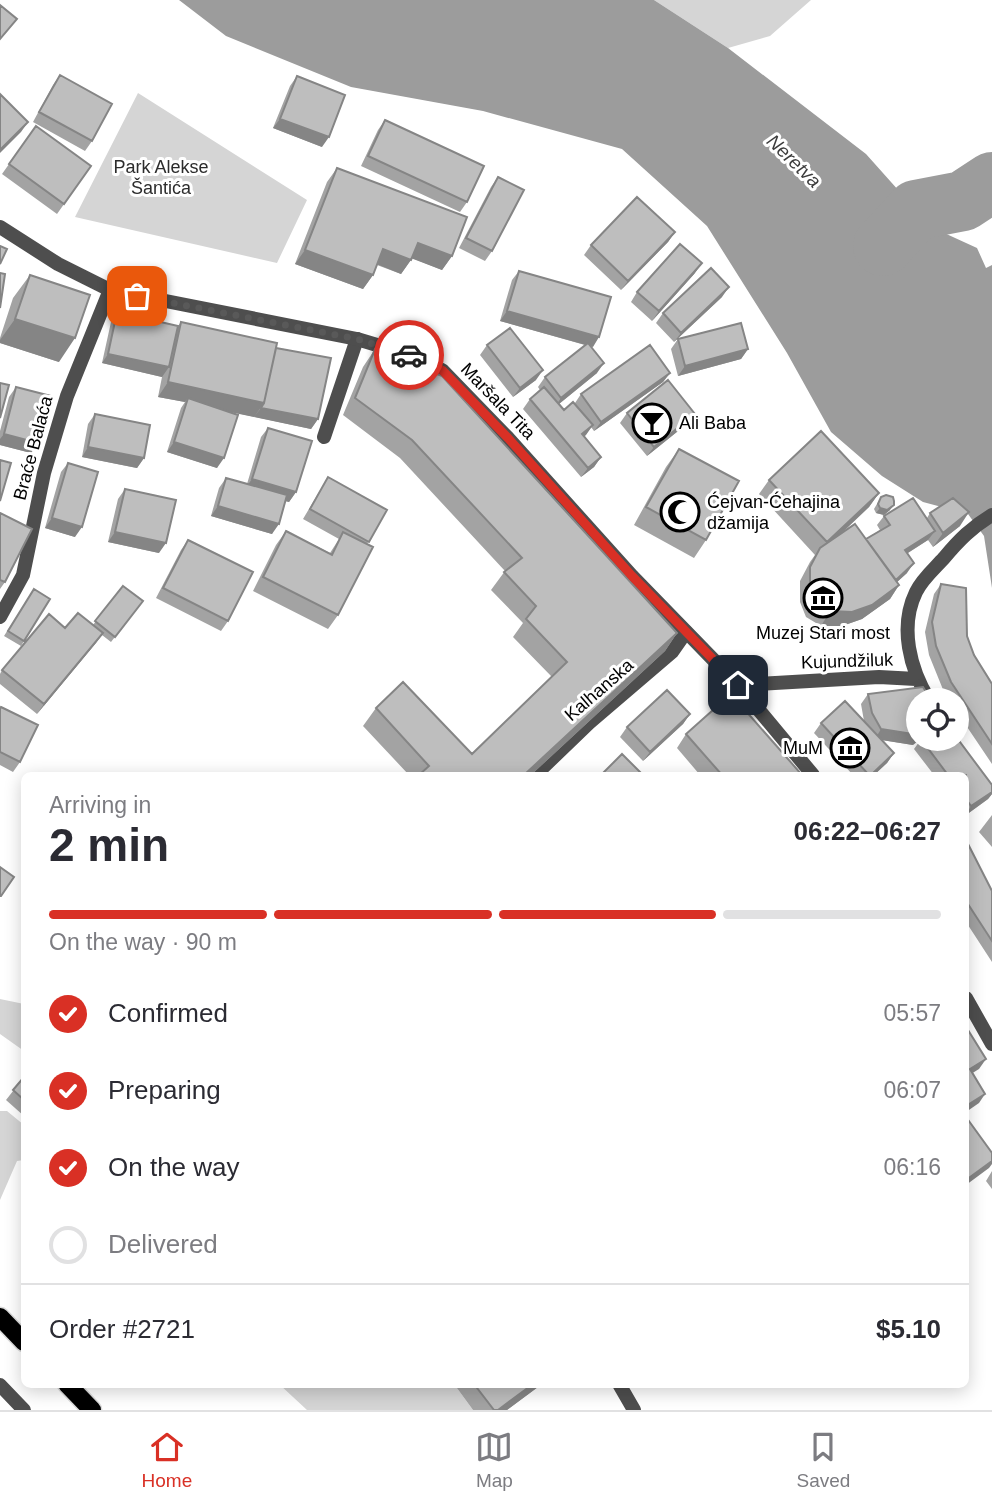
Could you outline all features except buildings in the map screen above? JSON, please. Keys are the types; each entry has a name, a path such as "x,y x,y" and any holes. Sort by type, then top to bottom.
{"main road":[{"path":"0,1317 21,1339"},
{"path":"71,1388 92,1410"}],"street":[{"name":"Maršala Tita","path":"0,227 58,264 110,290 357,339 407,354 442,370 508,438 632,576 738,685 810,772"},
{"name":"Braće Balaća","path":"0,617 23,575 44,473 67,396 110,290"},
{"path":"324,437 357,339"},
{"name":"Kujundžiluk","path":"922,688 910,659 908,635 912,601 920,585 966,532 992,515"},
{"name":"Kalhanska","path":"538,772 589,723 672,652 686,632"},
{"name":"Kujundžiluk","path":"738,685 879,677 916,679"},
{"path":"969,1003 992,1044"},
{"path":"0,1385 24,1410"},
{"path":"621,1388 634,1410"}],"green space":[{"path":"654,0 811,0 770,36 728,48"},
{"name":"Park Alekse Šantića","path":"138,93 307,200 277,263 75,217"},
{"path":"0,999 21,1003 21,1049 0,1034"},
{"path":"0,1111 7,1111 21,1123 21,1160 17,1161 0,1200"},
{"path":"283,1388 457,1388 473,1410 307,1410"}],"water":[{"name":"Neretva","path":"179,0 654,0 728,48 866,154 916,210 934,213 942,232 977,248 986,268 992,265 992,588 984,536 968,514 923,502 882,476 831,432 787,353 707,226 622,149 483,111 351,87 226,36"}],"waterway":[{"path":"883,246 916,210 963,201 992,182"}],"way so far":[{"path":"137,296 357,339 409,355"}],"place":[{"name":"Ali Baba","path":"652,423"},
{"name":"Ćejvan-Ćehajina džamija","path":"680,512"},
{"name":"Muzej Stari most","path":"823,598"},
{"name":"MuM","path":"850,748"}],"route":[{"path":"409,355 442,370 508,438 632,576 738,685"}]}
